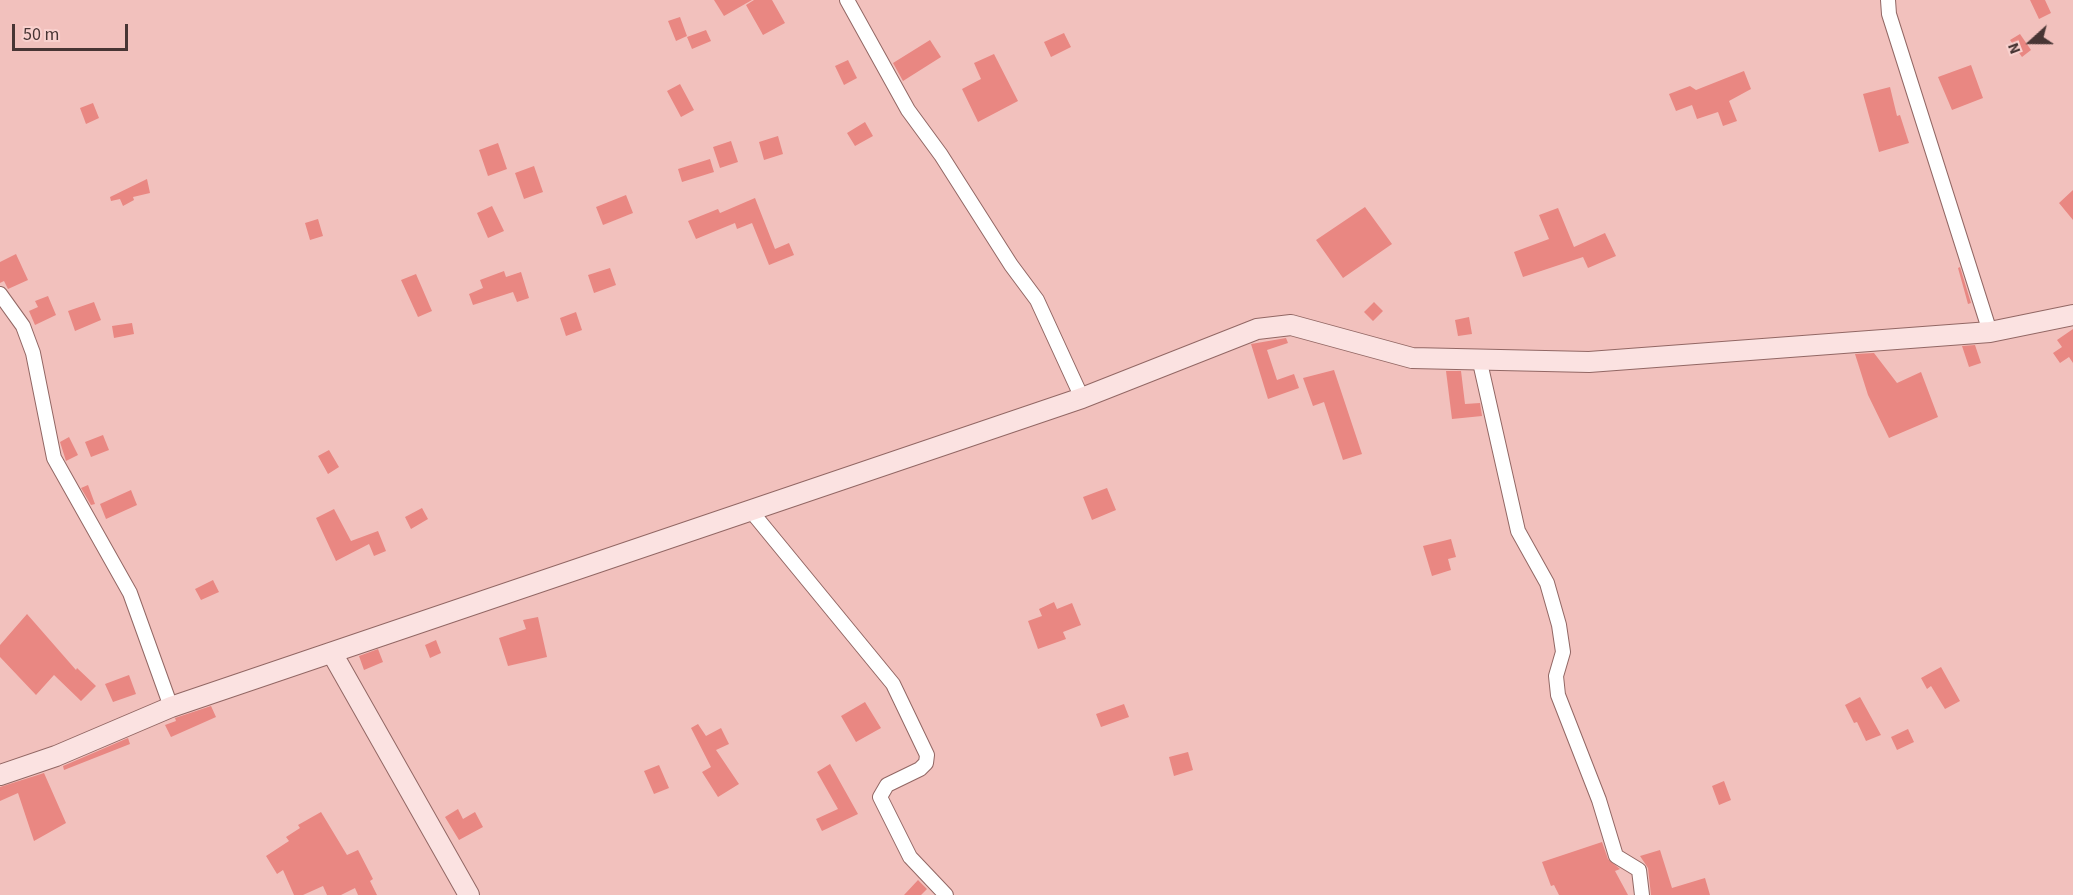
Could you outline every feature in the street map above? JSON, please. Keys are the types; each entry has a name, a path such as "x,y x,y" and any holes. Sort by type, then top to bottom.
{"street":[{"path":"847,0 908,110 948,165 1011,265 1037,300 1082,398"},
{"path":"1888,0 1889,14 1990,332"},
{"path":"0,294 22,326 33,353 54,458 130,593 171,707"},
{"path":"0,775 56,756 171,707 1082,398 1257,329 1291,325 1412,358 1589,362 1990,332 2073,315"},
{"path":"1479,358 1518,531 1547,584 1560,625 1563,652 1556,676 1558,695 1599,800 1616,856 1639,870 1642,895"},
{"path":"751,511 893,684 927,755 926,763 920,769 887,785 880,797 910,857 946,895"},
{"path":"332,653 469,895"}],"building":[{"path":"714,0 752,0 724,16"},
{"path":"754,0 772,0 785,23 763,35 746,5"},
{"path":"2030,0 2045,0 2051,13 2039,19"},
{"path":"680,17 687,36 676,41 668,21"},
{"path":"706,30 711,41 692,49 687,37"},
{"path":"1064,33 1071,47 1051,57 1044,42"},
{"path":"2020,34 2031,50 2022,57 2010,40"},
{"path":"930,40 941,57 903,81 893,63"},
{"path":"994,54 1018,101 978,122 962,89 981,79 974,63"},
{"path":"848,60 857,78 844,85 835,66"},
{"path":"1971,65 1983,98 1952,110 1938,77"},
{"path":"1744,71 1751,89 1729,101 1737,121 1723,126 1718,112 1697,119 1692,105 1676,111 1669,94 1690,86 1696,90"},
{"path":"680,84 694,110 681,117 667,91"},
{"path":"1890,87 1897,116 1900,115 1909,143 1879,152 1863,94"},
{"path":"93,103 99,118 86,124 80,108"},
{"path":"865,122 873,136 855,146 847,133"},
{"path":"778,136 783,154 764,160 759,142"},
{"path":"731,141 738,162 720,168 713,147"},
{"path":"498,143 507,169 488,176 479,150"},
{"path":"710,159 714,172 682,182 678,169"},
{"path":"534,166 543,192 524,199 515,173"},
{"path":"147,179 150,193 133,197 134,200 123,206 120,199 111,201 110,197"},
{"path":"2073,190 2073,220 2059,203"},
{"path":"626,195 633,213 603,225 596,207"},
{"path":"755,198 775,249 789,243 794,255 769,265 752,223 737,229 735,223 696,239 688,221 718,209 720,213"},
{"path":"492,206 504,231 488,238 477,213"},
{"path":"1365,207 1392,244 1343,278 1316,240"},
{"path":"1558,208 1574,247 1605,233 1616,256 1588,268 1583,257 1523,277 1514,252 1549,239 1539,215"},
{"path":"318,219 323,236 310,240 305,223"},
{"path":"16,254 28,280 8,289 4,281 0,283 0,262"},
{"path":"1960,267 1971,303 1968,304 1958,268"},
{"path":"610,268 616,285 594,293 588,275"},
{"path":"504,271 506,277 521,272 529,298 517,302 513,292 473,305 469,294 483,288 480,280"},
{"path":"416,274 432,311 418,317 401,280"},
{"path":"48,296 56,315 35,325 29,311 38,307 35,301"},
{"path":"94,302 101,320 75,331 68,311"},
{"path":"1374,302 1383,311 1373,321 1364,312"},
{"path":"576,312 582,330 566,336 560,318"},
{"path":"1469,317 1472,334 1458,336 1455,320"},
{"path":"132,323 134,334 114,338 112,326"},
{"path":"2073,329 2073,363 2069,357 2060,363 2053,353 2062,347 2057,340"},
{"path":"1286,338 1288,343 1267,350 1277,380 1294,374 1299,388 1268,399 1251,344"},
{"path":"1975,345 1981,363 1969,367 1962,346"},
{"path":"1874,353 1897,383 1921,372 1938,417 1889,438 1868,395 1855,354"},
{"path":"1334,370 1362,454 1343,460 1324,402 1313,406 1303,378"},
{"path":"1446,371 1461,371 1465,404 1480,403 1482,416 1452,419"},
{"path":"103,435 109,450 91,457 85,442"},
{"path":"69,437 78,455 66,461 60,442"},
{"path":"329,450 339,467 328,474 318,456"},
{"path":"88,485 95,504 91,505 81,488"},
{"path":"1107,488 1116,510 1092,520 1083,497"},
{"path":"131,490 137,505 106,519 100,504"},
{"path":"422,508 428,519 411,529 405,517"},
{"path":"334,509 351,541 378,531 386,551 374,556 369,544 336,561 316,518"},
{"path":"1451,539 1456,557 1448,559 1451,570 1432,576 1423,546"},
{"path":"213,580 219,592 201,600 195,589"},
{"path":"1054,602 1057,609 1072,603 1081,625 1063,632 1066,639 1038,649 1028,621 1042,616 1039,609"},
{"path":"27,614 76,670 77,668 96,686 81,701 54,675 36,695 0,657 0,645"},
{"path":"538,617 547,657 508,666 499,638 526,629 523,620"},
{"path":"436,640 441,653 430,658 425,645"},
{"path":"378,649 383,662 364,670 359,656"},
{"path":"1941,667 1960,701 1945,709 1931,686 1927,689 1921,678"},
{"path":"129,675 136,694 113,702 105,684"},
{"path":"1860,697 1881,735 1866,741 1845,705"},
{"path":"865,702 881,728 856,742 841,716"},
{"path":"1124,704 1129,717 1101,727 1096,714"},
{"path":"211,706 216,717 171,737 165,725 176,721 175,718"},
{"path":"698,724 706,736 721,728 729,744 716,750 739,784 718,797 702,772 711,767 691,728"},
{"path":"1908,729 1914,742 1897,750 1891,737"},
{"path":"128,738 130,744 64,770 63,766"},
{"path":"1188,752 1193,770 1174,776 1169,757"},
{"path":"830,764 858,814 822,831 816,819 838,809 817,772"},
{"path":"659,765 669,788 654,794 644,771"},
{"path":"44,773 66,823 34,841 18,793 0,801 0,787"},
{"path":"1724,781 1731,800 1719,805 1712,786"},
{"path":"458,809 463,819 475,812 483,827 459,840 445,817"},
{"path":"321,812 347,855 358,850 373,879 370,881 377,895 358,895 355,888 341,895 327,895 323,886 303,895 294,895 283,870 277,874 266,856 289,841 286,837 300,828 298,825"},
{"path":"1602,842 1608,859 1620,869 1615,871 1628,895 1559,895 1554,885 1551,886 1542,862"},
{"path":"1660,850 1672,888 1705,878 1710,895 1651,895 1648,868 1640,856"},
{"path":"918,880 927,889 921,895 904,895"}]}
